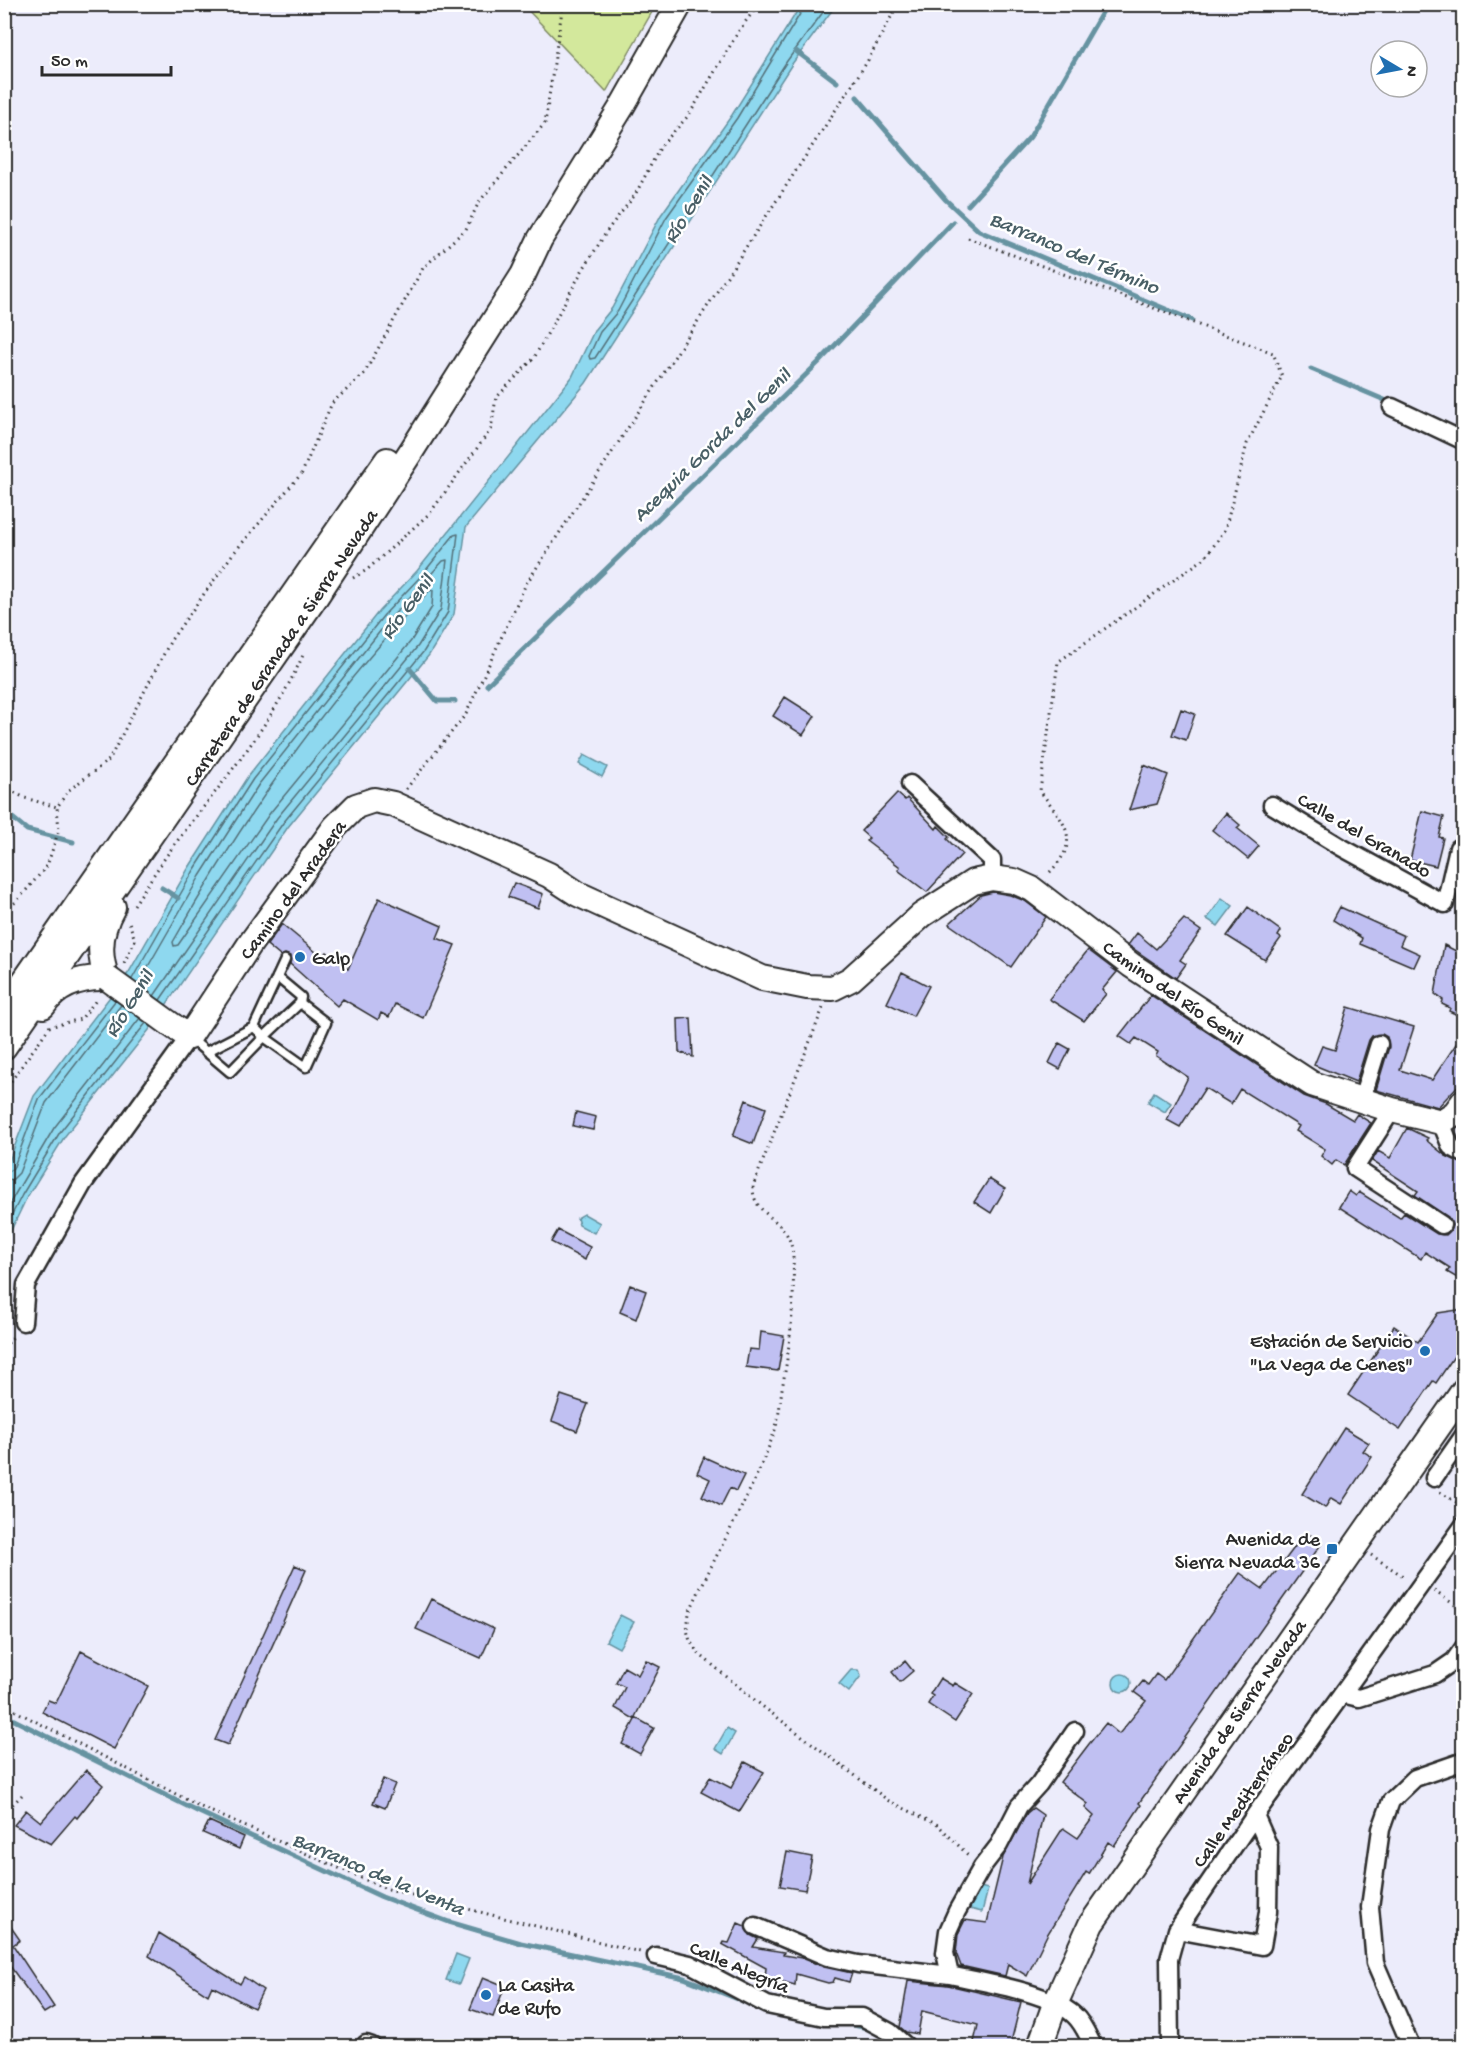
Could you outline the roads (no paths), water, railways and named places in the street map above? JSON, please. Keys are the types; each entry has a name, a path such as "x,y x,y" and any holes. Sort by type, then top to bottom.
{"main road":[{"name":"Carretera de Granada a Sierra Nevada","path":"4,1047 315,598 399,470 523,275 540,239 621,108 680,4"},
{"name":"Carretera de Granada a Sierra Nevada","path":"4,1010 372,480 516,267 540,239"},
{"path":"71,950 70,934 157,805 170,770"},
{"name":"Camino del Aradera","path":"190,1038 334,827 356,806 374,800 393,804 549,875 578,894 762,978 807,987 833,988 851,979 922,915 973,882 992,878"},
{"path":"105,976 100,939 127,870"},
{"name":"Camino del Río Genil","path":"992,878 1014,881 1032,889 1131,965 1312,1084 1392,1110 1441,1122"},
{"path":"4,1022 56,952 81,949 105,976 190,1038"},
{"path":"4,1062 52,994 64,986 105,976"},
{"path":"1441,1122 1455,1113 1464,1101"},
{"name":"Avenida de Sierra Nevada","path":"1040,2046 1054,2004 1091,1924 1354,1544 1464,1390"}],"street":[{"path":"1392,408 1464,441"},
{"path":"910,784 992,860 992,878"},
{"name":"Calle del Granado","path":"1272,805 1341,847 1445,904 1458,848 1464,846"},
{"name":"Camino del Aradera","path":"23,1322 26,1285 84,1184 190,1038"},
{"path":"1362,1099 1379,1044"},
{"path":"1392,1110 1355,1168 1442,1225"},
{"path":"1441,1122 1451,1147 1464,1154"},
{"path":"1433,1482 1464,1435"},
{"name":"Calle Mediterráneo","path":"1170,2046 1169,1959 1177,1930 1255,1815 1464,1525"},
{"path":"1342,1694 1359,1698 1435,1674 1454,1661 1464,1647"},
{"path":"950,1975 945,1953 948,1931 982,1867 999,1845 1019,1806 1039,1784 1076,1731"},
{"path":"1411,2046 1375,1963 1370,1907 1381,1829 1391,1801 1415,1778 1464,1761"},
{"path":"1177,1930 1262,1946 1268,1912 1269,1847 1255,1815"},
{"path":"755,1926 827,1957 858,1964 950,1975 1024,1991 1073,2014 1093,2046"},
{"name":"Calle Alegría","path":"656,1956 690,1964 767,2005 824,2018 862,2017 890,2032 906,2046"}],"lane":[{"path":"254,1027 285,960"},
{"path":"190,1038 230,1072 300,1003 302,997 277,977"},
{"path":"254,1027 264,1037 306,1067 326,1023 300,1003"},
{"path":"190,1038 254,1027"}],"water":[{"name":"Río Genil","path":"801,5 836,5 792,64 586,383 466,527 454,614 429,655 288,827 149,1030 65,1136 27,1197 5,1243 4,1174 34,1096 129,972 188,869 248,776 379,611 417,571 572,377 595,329 612,308 661,215 732,115"},
{"path":"584,755 607,767 602,777 579,764"},
{"path":"1222,898 1233,906 1218,926 1207,919"},
{"path":"1154,1092 1171,1103 1165,1112 1148,1102"},
{"path":"584,1214 600,1223 594,1233 579,1225 577,1218"},
{"path":"620,1615 634,1622 619,1648 606,1641"},
{"path":"851,1670 858,1670 861,1676 849,1692 839,1684"},
{"path":"1122,1674 1128,1677 1131,1683 1128,1689 1122,1692 1116,1689 1113,1683 1116,1677"},
{"path":"727,1728 735,1733 723,1754 715,1749"},
{"path":"980,1887 988,1889 982,1912 966,1908"},
{"path":"456,1954 469,1959 459,1984 446,1980"}],"waterway":[{"name":"Acequia Gorda del Genil","path":"968,205 1030,137 1107,4"},
{"name":"Barranco del Término","path":"796,51 837,82"},
{"name":"Barranco del Término","path":"857,97 946,200 979,231 1192,320"},
{"name":"Acequia Gorda del Genil","path":"487,685 818,363 953,222"},
{"name":"Barranco del Término","path":"1311,369 1394,404"},
{"name":"Acequia Gorda del Genil","path":"410,669 437,701 455,701"},
{"path":"4,811 27,830 73,842"},
{"path":"162,888 178,898"},
{"name":"Barranco de la Venta","path":"4,1715 199,1812 382,1897 449,1922 521,1943 684,1978 743,2001"},
{"name":"Barranco de la Venta","path":"848,2024 868,2028"}],"place":[{"name":"Galp","path":"300,957"},
{"name":"Estación de Servicio \"La Vega de Cenes\"","path":"1425,1351"},
{"name":"Avenida de Sierra Nevada 36","path":"1332,1549"},
{"name":"La Casita de Rufo","path":"486,1995"}]}
